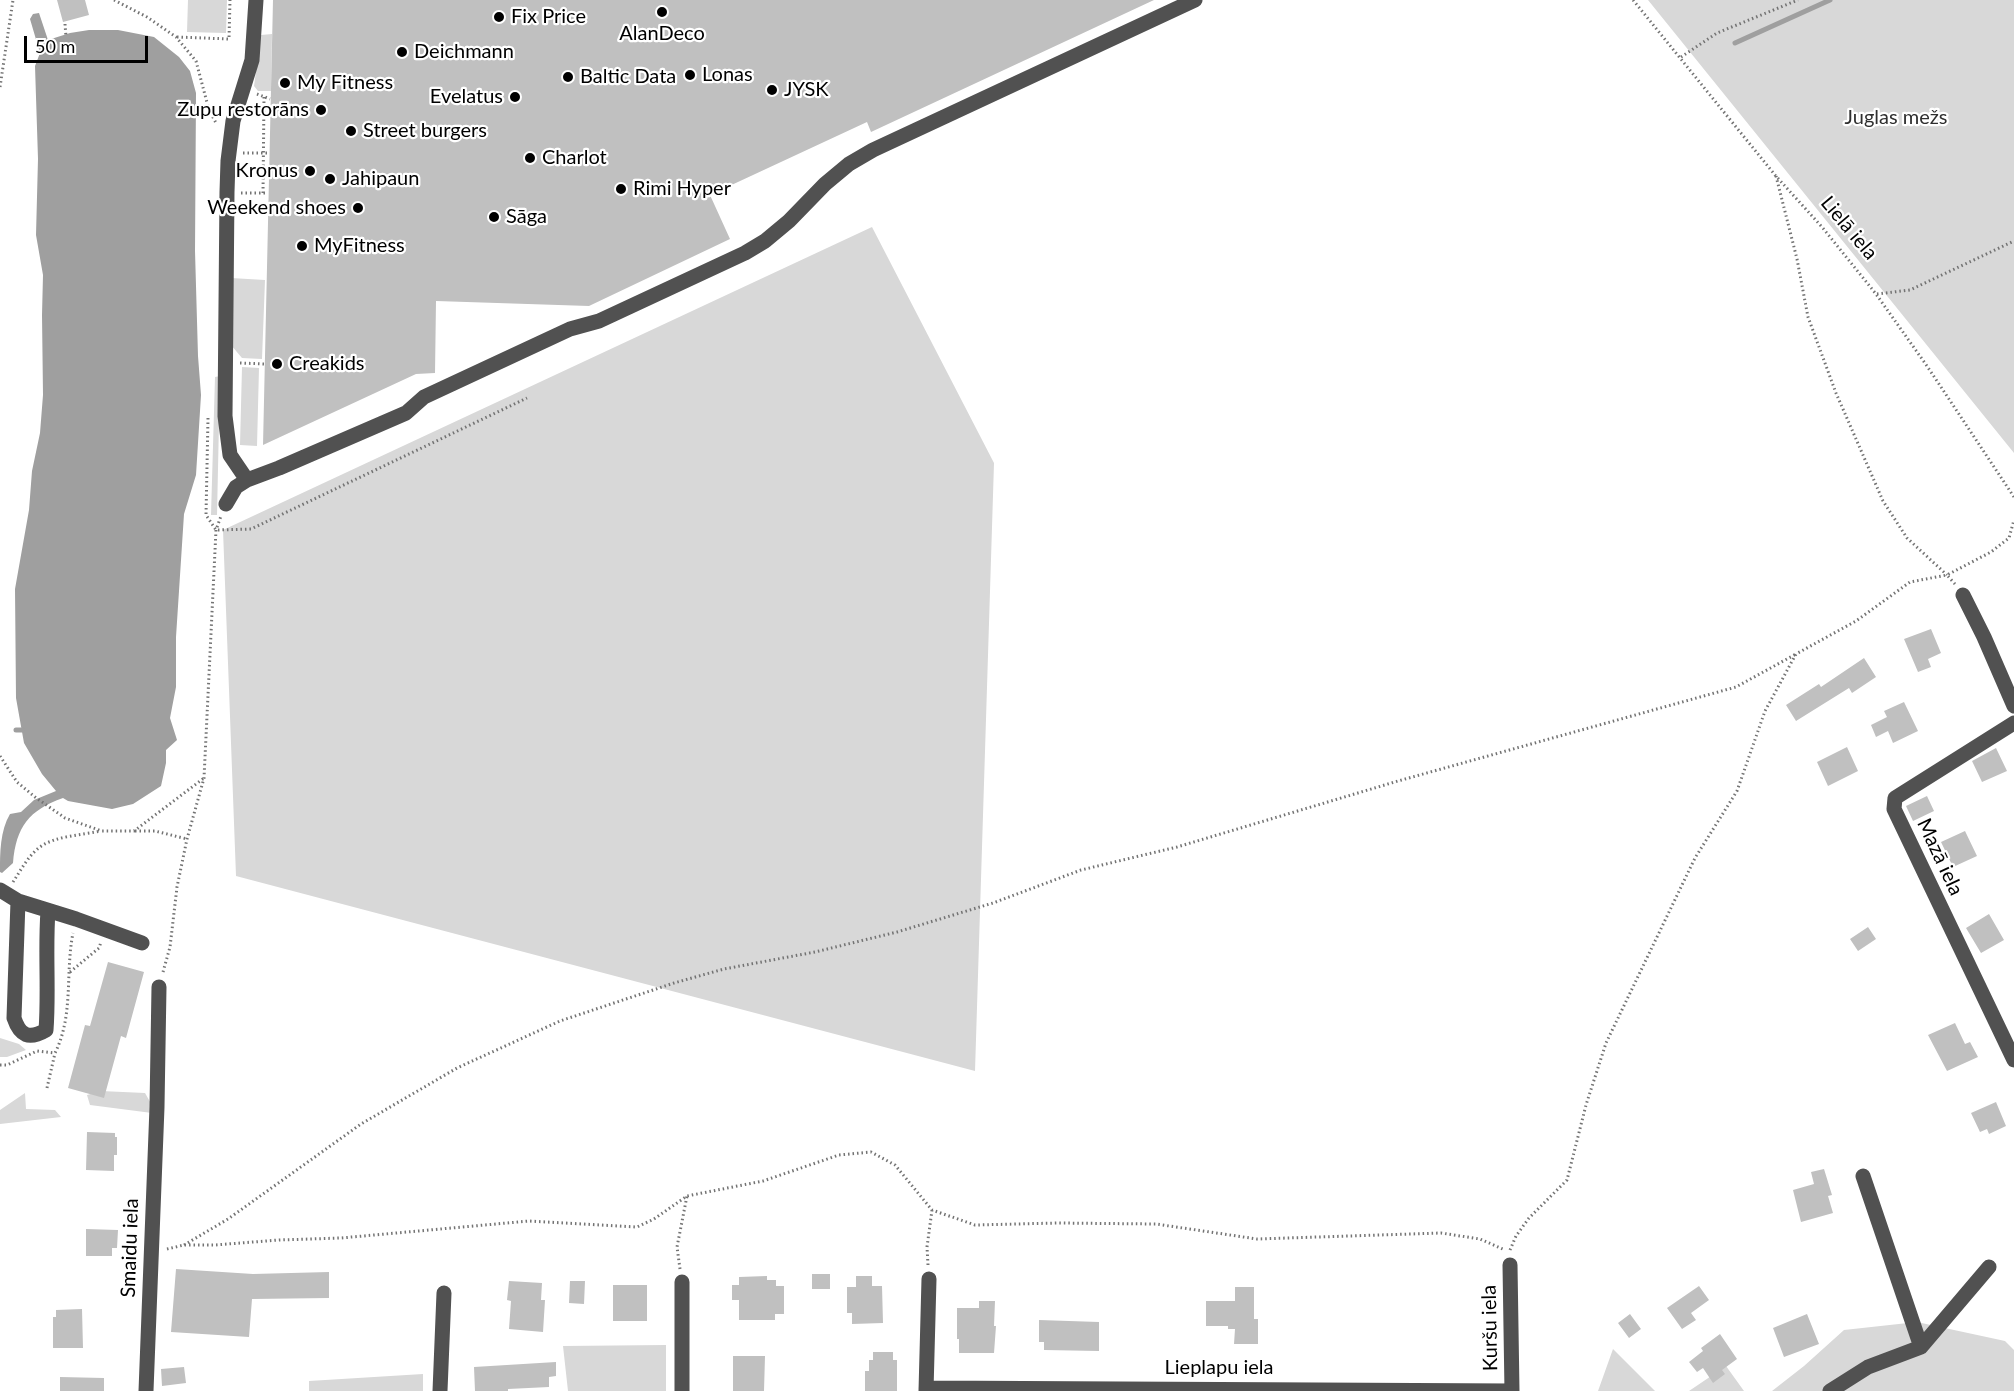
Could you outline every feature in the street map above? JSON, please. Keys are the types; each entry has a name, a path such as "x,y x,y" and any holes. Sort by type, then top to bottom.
{"street":[{"path":"247,480 230,455 225,416 227,192 233,121 252,60 256,0"},
{"path":"226,504 236,487 247,480 405,413 424,397 570,329 599,321 745,253 765,241 789,221 825,184 849,164 873,150 1195,0"},
{"path":"1963,595 2014,706"},
{"name":"Mazā iela","path":"2014,723 1895,798 1894,809 2014,1060"},
{"path":"0,890 18,901 142,943"},
{"path":"18,901 14,1018 17,1029 26,1035 37,1035 46,1030 48,911"},
{"name":"Smaidu iela","path":"146,1391 157,1107 159,987"},
{"path":"1863,1176 1921,1347"},
{"name":"Kuršu iela","path":"1510,1258 1512,1391"},
{"path":"1830,1391 1868,1367 1921,1347 1989,1267"},
{"path":"926,1389 928,1279"},
{"path":"682,1282 682,1391"},
{"path":"440,1391 444,1293"},
{"name":"Lieplapu iela","path":"926,1389 1512,1391"}],"path":[{"path":"0,87 13,0"},
{"path":"114,0 147,16 176,37 196,60 209,110 218,128"},
{"path":"176,37 229,39 230,0"},
{"name":"Lielā iela","path":"1634,0 1775,175 1822,227 1876,294 2014,497"},
{"path":"1681,57 1717,33 1798,0"},
{"path":"65,24 66,37"},
{"path":"263,193 264,97"},
{"path":"230,153 269,153"},
{"path":"1775,175 1797,259 1808,317 1836,393 1883,501 1907,538 1947,575 1963,595"},
{"path":"227,192 268,193"},
{"path":"1876,294 1910,290 2014,241"},
{"path":"242,363 265,364"},
{"path":"216,530 251,529 527,398"},
{"path":"159,987 170,947 177,887 187,839 204,778 216,530 226,504"},
{"path":"206,515 216,530"},
{"path":"2009,538 2014,520"},
{"path":"184,1245 228,1220 362,1124 458,1068 560,1022 674,983 724,969 815,952 897,932 993,903 1081,870 1177,846 1398,781 1736,687 1856,621 1910,582 1947,575 1991,552 2014,536"},
{"path":"1510,1258 1516,1236 1529,1218 1567,1180 1605,1043 1695,858 1737,791 1765,711 1796,654"},
{"path":"0,756 17,782 35,797 65,818 102,831"},
{"path":"134,831 204,778"},
{"path":"20,872 41,846 102,831 155,831 187,839"},
{"path":"70,972 99,948 106,930"},
{"path":"47,1088 55,1053"},
{"path":"151,1253 184,1245 341,1238 529,1221 637,1227 654,1219 687,1196 763,1181 839,1155 871,1152 895,1165 933,1210 975,1225 1156,1224 1257,1239 1441,1233 1480,1239 1499,1246 1510,1258"},
{"path":"682,1282 677,1247 687,1196"},
{"path":"928,1279 927,1247 933,1210"}],"green space":[{"path":"188,0 227,0 226,33 187,32"},
{"name":"Juglas mežs","path":"1648,0 2014,0 2014,453"},
{"path":"272,34 271,91 258,91 254,86 261,35"},
{"path":"872,227 994,463 975,1071 236,876 223,530"},
{"path":"231,278 265,280 262,359 242,358 231,345"},
{"path":"242,367 259,368 257,446 240,445"},
{"path":"220,376 217,515 211,515 215,377"},
{"path":"0,1038 19,1044 26,1050 7,1057 0,1057"},
{"path":"101,1091 145,1093 153,1107 152,1113 90,1105 87,1095"},
{"path":"25,1093 26,1109 55,1110 61,1117 0,1124 0,1110"},
{"path":"1917,1322 2005,1341 2014,1350 2014,1391 1772,1391 1844,1330"},
{"path":"666,1345 666,1391 568,1391 563,1346"},
{"path":"1613,1349 1655,1391 1598,1391"},
{"path":"1726,1366 1744,1391 1689,1391"},
{"path":"423,1374 423,1391 309,1391 309,1381"}],"shaded area":[{"path":"39,13 48,40 89,30 118,30 154,37 179,57 190,71 196,93 195,251 201,395 196,475 184,514 176,637 176,687 170,718 177,740 166,750 161,786 133,804 112,809 68,801 63,798 41,808 33,814 21,830 13,863 2,873 0,872 1,842 10,814 21,812 34,800 56,791 42,774 24,743 16,698 15,589 29,510 43,395 43,275 36,235 38,159 35,66 40,53 30,19 33,14"}],"building":[{"path":"57,0 85,0 89,15 63,22"},
{"name":"Sāga","path":"273,0 1154,0 871,132 867,122 710,195 730,239 589,306 436,301 435,373 416,374 263,445"},
{"path":"1931,629 1941,653 1928,659 1931,667 1918,672 1904,639"},
{"path":"1864,658 1876,677 1852,693 1849,688 1796,721 1786,705 1819,684 1821,687"},
{"path":"1904,702 1918,731 1893,743 1888,731 1876,737 1871,725 1887,717 1884,711"},
{"path":"1847,747 1858,771 1828,786 1817,762"},
{"path":"1996,748 2007,771 1982,782 1972,761"},
{"path":"1927,796 1934,811 1913,821 1906,806"},
{"path":"1965,831 1977,856 1953,867 1941,842"},
{"path":"1989,914 2004,940 1981,953 1966,928"},
{"path":"1868,927 1876,939 1858,951 1850,939"},
{"path":"108,962 144,972 126,1038 121,1036 104,1098 68,1088 85,1025 90,1026"},
{"path":"1955,1023 1965,1044 1970,1042 1978,1057 1947,1071 1928,1035"},
{"path":"1996,1102 2006,1126 1989,1134 1987,1129 1980,1132 1971,1113"},
{"path":"87,1132 115,1133 117,1155 114,1155 114,1171 86,1170"},
{"path":"1824,1169 1832,1195 1828,1196 1833,1213 1801,1222 1793,1190 1814,1184 1811,1172"},
{"path":"86,1229 118,1230 117,1248 112,1248 112,1256 86,1256"},
{"path":"176,1269 253,1274 329,1272 329,1298 252,1299 249,1337 171,1332"},
{"path":"812,1274 830,1274 830,1289 812,1289"},
{"path":"767,1276 767,1280 776,1280 776,1286 784,1286 784,1314 775,1314 775,1320 739,1320 739,1300 732,1300 732,1285 739,1285 739,1277"},
{"path":"856,1276 872,1276 872,1286 882,1286 883,1323 852,1324 852,1313 847,1313 847,1287 856,1287"},
{"path":"509,1281 542,1283 541,1300 545,1300 543,1332 509,1329 511,1301 507,1300"},
{"path":"570,1281 585,1281 584,1304 569,1303"},
{"path":"613,1285 647,1285 647,1321 613,1321"},
{"path":"1699,1286 1709,1300 1691,1313 1696,1320 1682,1329 1667,1308"},
{"path":"1235,1287 1254,1287 1254,1319 1258,1319 1258,1344 1234,1344 1235,1329 1228,1329 1228,1326 1206,1326 1206,1301 1235,1301"},
{"path":"979,1301 995,1301 994,1353 959,1353 957,1308 979,1308"},
{"path":"82,1309 83,1348 53,1348 53,1317 56,1317 56,1310"},
{"path":"1630,1314 1641,1329 1629,1338 1618,1323"},
{"path":"1807,1314 1819,1344 1784,1357 1773,1328"},
{"path":"1039,1320 1099,1322 1099,1351 1044,1350 1044,1342 1039,1342"},
{"path":"1720,1334 1737,1359 1722,1370 1725,1374 1713,1383 1703,1368 1697,1372 1689,1362 1703,1351 1701,1348"},
{"path":"873,1352 893,1352 893,1360 897,1360 897,1391 865,1391 865,1371 869,1371 869,1360 873,1360"},
{"path":"733,1356 765,1356 764,1391 733,1391"},
{"path":"556,1362 556,1376 549,1377 549,1387 475,1391 474,1367"},
{"path":"184,1367 186,1383 162,1386 161,1369"},
{"path":"60,1377 104,1378 104,1391 60,1391"}],"waterway":[{"path":"1735,43 1830,0"},
{"path":"16,730 22,730"}],"place":[{"name":"AlanDeco","path":"662,12"},
{"name":"Fix Price","path":"499,17"},
{"name":"Deichmann","path":"402,52"},
{"name":"Lonas","path":"690,75"},
{"name":"Baltic Data","path":"568,77"},
{"name":"My Fitness","path":"285,83"},
{"name":"JYSK","path":"772,90"},
{"name":"Evelatus","path":"515,97"},
{"name":"Zupu restorāns","path":"321,110"},
{"name":"Street burgers","path":"351,131"},
{"name":"Charlot","path":"530,158"},
{"name":"Kronus","path":"310,171"},
{"name":"Jahipaun","path":"330,179"},
{"name":"Rimi Hyper","path":"621,189"},
{"name":"Weekend shoes","path":"358,208"},
{"name":"Sāga","path":"494,217"},
{"name":"MyFitness","path":"302,246"},
{"name":"Creakids","path":"277,364"}]}
